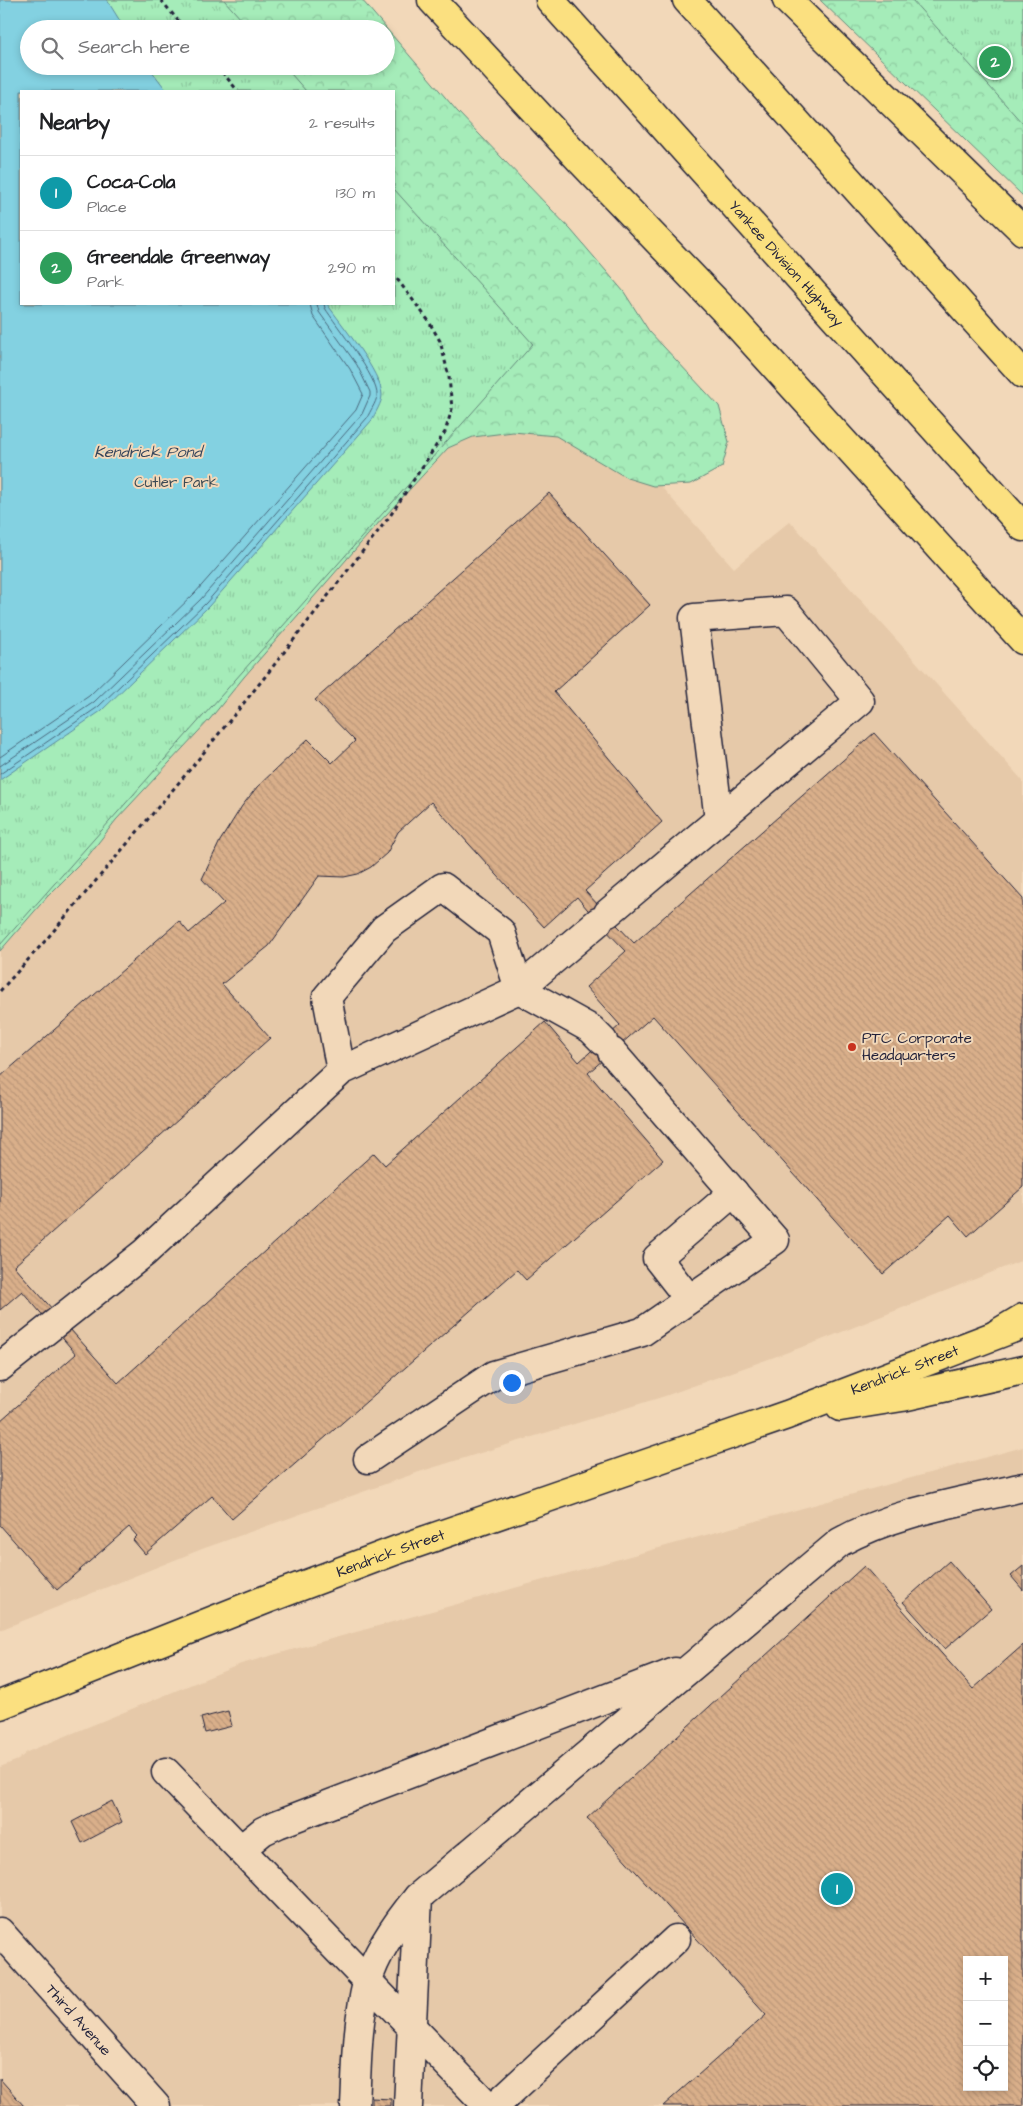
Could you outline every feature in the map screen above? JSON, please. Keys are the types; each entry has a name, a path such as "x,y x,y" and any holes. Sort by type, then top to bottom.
{"main road":[{"path":"432,0 562,141 724,310 1023,640"},
{"name":"Yankee Division Highway","path":"550,0 1023,527"},
{"path":"687,0 1023,374"},
{"path":"787,0 1023,231"},
{"name":"Kendrick Street","path":"0,1706 267,1599 379,1557 787,1415 1011,1329 1023,1318"},
{"name":"Kendrick Street","path":"787,1415 902,1397 1023,1370"}],"street":[{"path":"0,1368 144,1252 342,1071 519,989 860,701 786,611 694,618 719,820"},
{"path":"342,1071 327,997 384,929 443,886 501,932 519,989 591,1028 775,1240 642,1332 494,1375 368,1459"},
{"path":"689,1300 657,1258 734,1192"},
{"path":"355,2106 359,2033 368,1981 390,1935 402,1916 418,1897 840,1542 859,1532 900,1517 1023,1487"},
{"path":"241,1850 263,1832 278,1824 695,1664"},
{"path":"166,1772 488,2106"},
{"path":"408,2106 418,1897"},
{"name":"Third Avenue","path":"0,1932 156,2106"},
{"path":"495,2106 676,1938"}],"path":[{"path":"161,0 178,20"},
{"path":"225,75 237,90"},
{"path":"0,991 173,790 264,678 390,516 445,432 452,409 449,377 440,341 428,320 395,276"}],"shaded area":[{"path":"533,344 734,568 790,521 1023,781 1023,1260 819,1341 665,1396 419,1472 202,1549 0,1630 0,945"},
{"path":"1023,1447 1023,2106 0,2106 0,1767 18,1760 27,1752 241,1664"}],"green space":[{"name":"Kendrick Pond","path":"0,0 224,0 242,20 20,20 20,75 292,75 305,90 20,90 20,305 395,305 395,190 533,344 0,945"},
{"path":"107,0 362,0 379,20 119,20"},
{"path":"820,0 1023,0 1023,196"},
{"path":"912,0 1023,0 1023,124"},
{"path":"395,39 457,111 571,230 624,292 649,331 719,406 729,442 722,467 691,484 653,486 627,478 556,436 513,432 473,437 448,448 374,528 244,677 210,719 116,820 88,856 47,897 0,951 0,780 395,305 395,90 166,90 155,75 395,75"}],"water":[{"name":"Kendrick Pond","path":"0,0 107,0 119,20 20,20 20,75 155,75 166,90 20,90 20,305 328,305 368,362 380,386 382,398 372,420 209,606 101,711 0,780"}],"building":[{"name":"PTC Corporate Headquarters","path":"549,493 650,605 554,692 662,822 585,891 634,943 874,733 1023,899 1023,1187 968,1236 950,1215 883,1274 653,1016 588,1073 663,1160 526,1280 517,1270 232,1519 212,1496 145,1554 133,1540 137,1536 129,1527 57,1590 0,1525 0,1421 76,1354 22,1291 0,1310 0,1077 179,921 189,933 224,903 202,879 220,841 242,806 257,787 308,739 332,763 355,741 315,700","holes":["431,802 544,927 577,897 626,951 586,987 620,1025 579,1062 545,1022 385,1165 374,1153 118,1383 14,1266 270,1038 222,984 269,946 319,876 344,877 358,874 371,867 387,853 398,832"]},
{"path":"949,1561 991,1609 945,1649 903,1602"},
{"path":"864,1566 973,1689 1023,1645 1023,2106 663,2106 766,2015 587,1818"},
{"path":"1023,1566 1023,1590 1011,1576"},
{"path":"228,1711 232,1726 205,1733 201,1718"},
{"path":"112,1801 122,1822 82,1843 72,1822"},
{"path":"0,2079 24,2106 0,2106"},
{"path":"372,2098 391,2099 391,2106 372,2106"}],"place":[{"name":"Greendale Greenway","path":"995,62"},
{"name":"PTC Corporate Headquarters","path":"852,1047"},
{"name":"Coca-Cola","path":"837,1889"}],"park label":[{"name":"Cutler Park","path":"176,482"}]}
